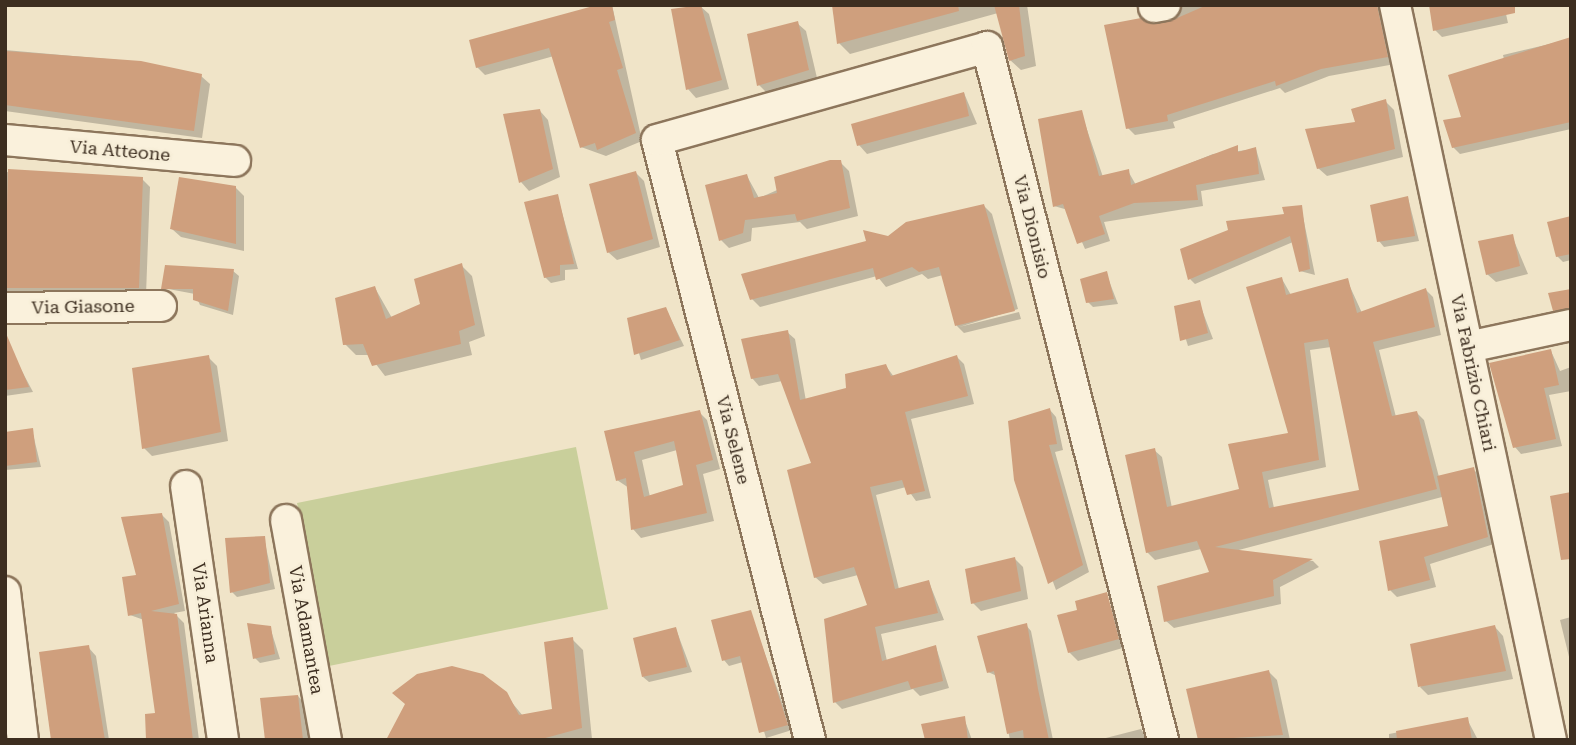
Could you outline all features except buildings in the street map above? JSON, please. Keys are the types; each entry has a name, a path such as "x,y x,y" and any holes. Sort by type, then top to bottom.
{"street":[{"name":"Via Fabrizio Chiari","path":"1395,5 1551,740"},
{"name":"Via Dionisio","path":"657,140 987,47 1163,740"},
{"name":"Via Atteone","path":"5,140 235,161"},
{"name":"Via Selene","path":"657,140 810,740"},
{"name":"Via Giasone","path":"5,308 161,306"},
{"path":"1468,347 1571,325"},
{"name":"Via Arianna","path":"187,486 223,740"},
{"name":"Via Adamantea","path":"286,520 326,740"},
{"path":"5,593 23,740"}],"green space":[{"path":"576,447 608,609 329,666 297,503"}]}
